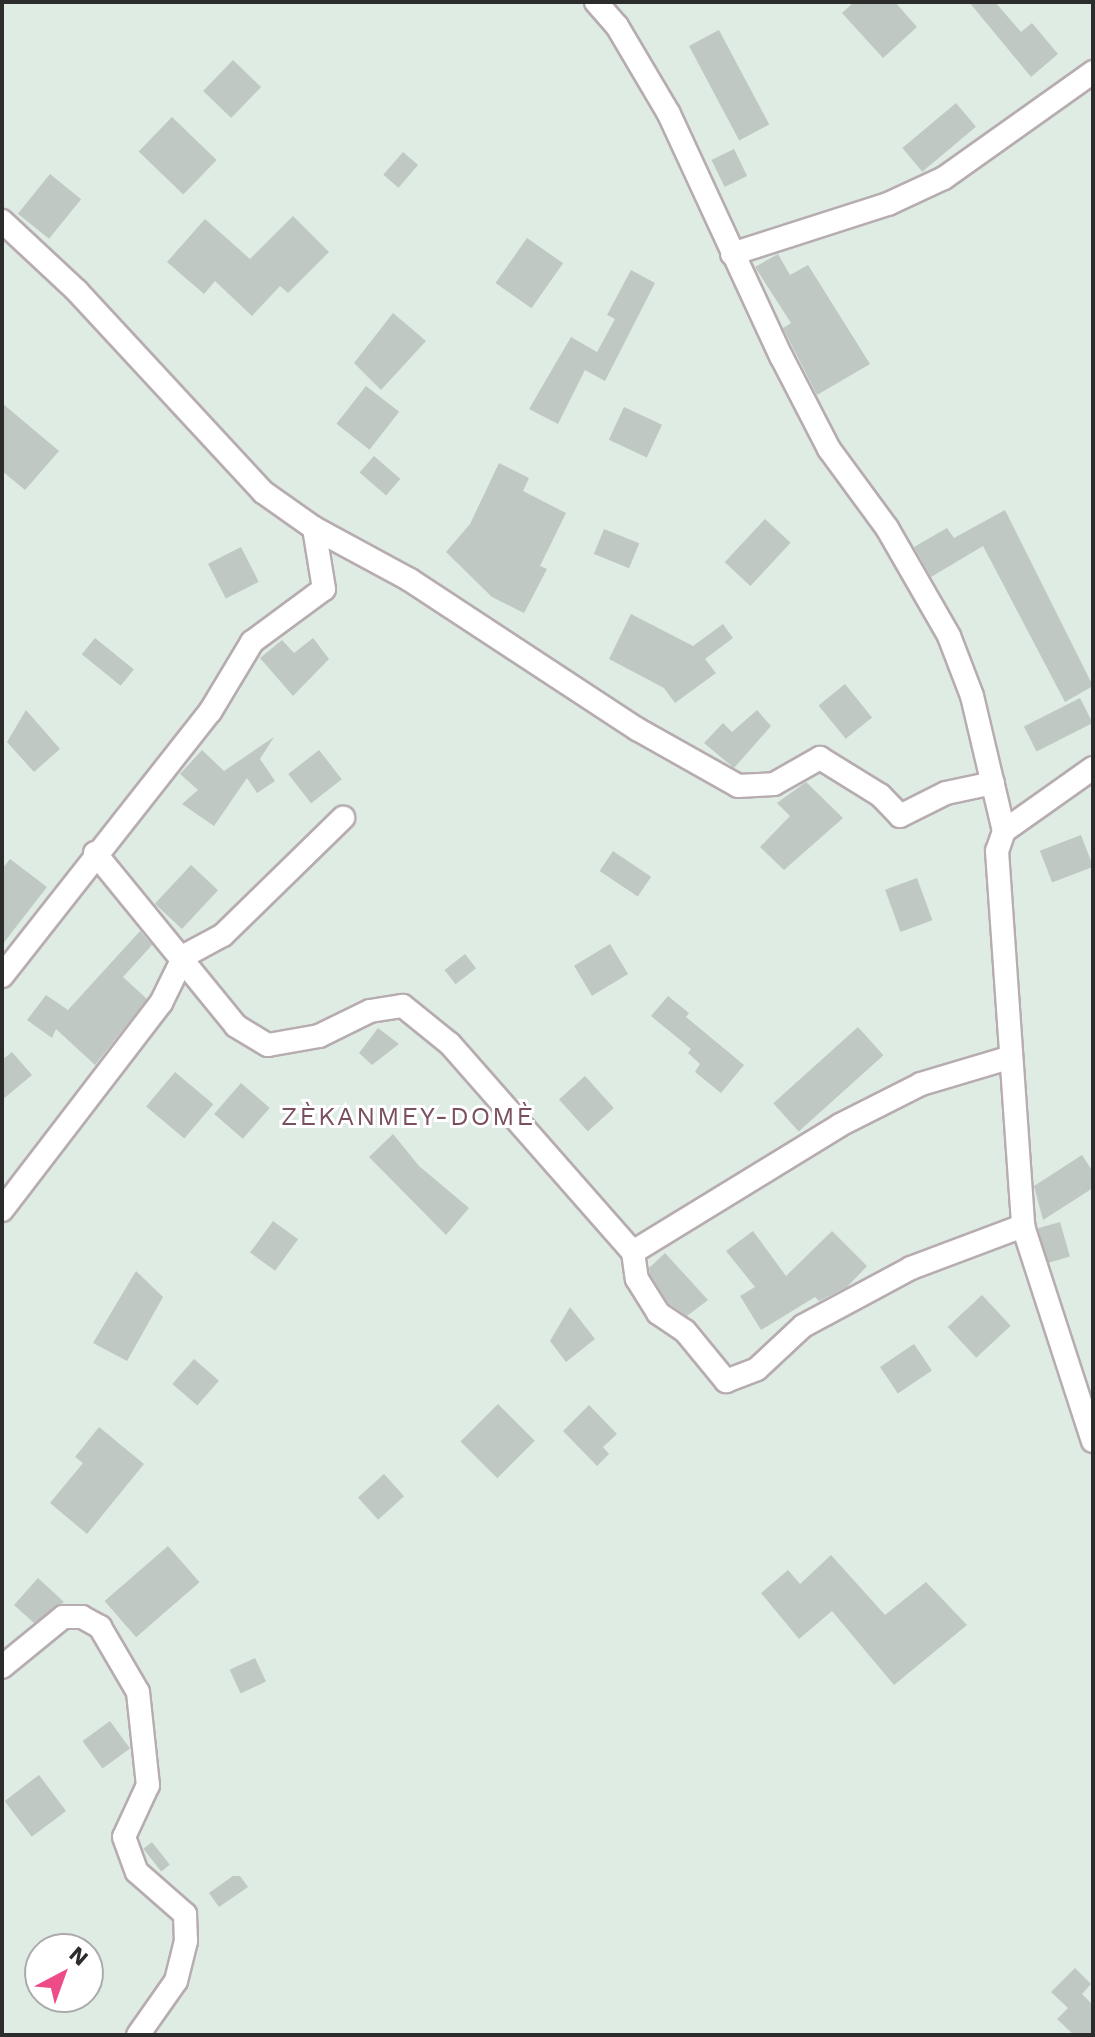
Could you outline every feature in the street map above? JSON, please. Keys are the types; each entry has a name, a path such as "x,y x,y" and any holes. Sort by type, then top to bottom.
{"street":[{"path":"596,2 617,26 669,114 732,254 829,449 887,528 949,636 972,696 1004,831 997,851 1008,1058 1023,1226 1090,1425"},
{"path":"732,254 888,204 944,178 1093,72"},
{"path":"2,221 77,291 263,492 314,528 410,580 637,729 738,786 774,784 820,758 880,795 900,816 946,793 993,783"},
{"path":"2,976 95,853 210,712 252,642 324,589 314,528"},
{"path":"1004,831 1093,768"},
{"path":"2,1210 161,1003 184,956 223,935 343,818"},
{"path":"95,853 184,956 236,1026 268,1045 319,1036 370,1011 403,1006 450,1044 633,1252 637,1279 658,1313 685,1331 726,1381 757,1369 803,1326 911,1268 1023,1226"},
{"path":"633,1252 840,1125 921,1084 1008,1058"},
{"path":"2,1667 63,1617 82,1617 100,1627 138,1692 148,1785 124,1837 137,1872 185,1914 186,1941 176,1981 138,2035"}],"building":[{"path":"854,2 895,2 917,27 883,58 842,13"},
{"path":"969,2 995,2 1021,32 1032,23 1058,54 1031,77"},
{"path":"719,30 769,124 739,140 689,46"},
{"path":"233,60 261,87 231,118 203,91"},
{"path":"956,103 976,127 922,172 902,148"},
{"path":"172,117 217,160 183,195 139,152"},
{"path":"734,149 747,176 725,187 712,160"},
{"path":"403,152 418,165 398,188 383,175"},
{"path":"50,174 81,199 49,239 18,214"},
{"path":"293,216 329,252 288,293 280,286 252,316 215,281 204,294 167,262 205,219 250,259"},
{"path":"527,238 563,263 531,308 495,283"},
{"path":"778,254 790,275 808,265 870,364 817,395 783,328 791,323 755,267"},
{"path":"631,270 655,283 605,381 585,370 558,424 529,409 571,337 597,352 615,319 607,315"},
{"path":"393,313 426,341 381,390 354,363"},
{"path":"366,386 399,412 370,450 336,424"},
{"path":"2,403 59,451 25,490 2,471"},
{"path":"624,407 662,425 647,457 609,440"},
{"path":"374,456 400,479 386,496 360,473"},
{"path":"499,463 529,478 523,491 566,513 540,566 547,569 524,613 492,597 446,552 470,524"},
{"path":"1005,510 1093,686 1065,702 983,546 931,577 914,547 947,528 954,538"},
{"path":"765,519 791,543 750,586 725,562"},
{"path":"604,529 639,543 629,568 594,554"},
{"path":"241,547 259,582 226,599 208,564"},
{"path":"631,614 693,646 723,624 733,638 705,659 716,673 675,703 664,688 609,659"},
{"path":"95,638 134,669 121,686 82,654"},
{"path":"313,638 329,659 293,696 260,658 282,640 294,653"},
{"path":"845,684 872,717 846,739 819,705"},
{"path":"1080,698 1093,723 1037,752 1024,727"},
{"path":"26,710 60,749 34,772 7,742"},
{"path":"757,710 771,726 734,768 704,743 723,723 732,732"},
{"path":"274,737 260,759 275,781 257,793 247,778 214,826 182,804 198,790 180,774 202,750 224,771"},
{"path":"319,750 342,779 311,803 288,774"},
{"path":"806,782 843,818 784,870 760,847 790,816 777,803"},
{"path":"1081,835 1093,867 1052,883 1040,851"},
{"path":"613,851 651,877 638,897 600,871"},
{"path":"10,859 47,887 2,945 2,869"},
{"path":"191,865 218,890 182,929 155,904"},
{"path":"917,878 932,920 900,932 885,890"},
{"path":"140,931 152,945 123,977 147,999 95,1065 56,1029 52,1038 27,1020 46,995 68,1010"},
{"path":"610,944 628,974 592,996 574,966"},
{"path":"465,954 476,968 456,984 445,970"},
{"path":"668,996 689,1013 686,1017 744,1065 721,1093 695,1072 700,1064 688,1053 691,1049 651,1016"},
{"path":"858,1027 883,1055 799,1132 773,1103"},
{"path":"378,1028 399,1044 372,1065 359,1053"},
{"path":"12,1052 32,1075 2,1100 2,1060"},
{"path":"175,1072 213,1104 184,1139 146,1106"},
{"path":"585,1076 614,1108 588,1131 559,1099"},
{"path":"241,1083 270,1108 243,1139 214,1114"},
{"path":"393,1134 419,1166 469,1208 446,1235 369,1157"},
{"path":"1082,1155 1093,1172 1093,1188 1043,1220 1034,1186"},
{"path":"273,1221 298,1239 275,1271 250,1253"},
{"path":"1060,1222 1070,1257 1048,1263 1038,1228"},
{"path":"753,1231 786,1276 832,1231 867,1266 847,1287 819,1301 815,1297 761,1330 740,1296 755,1287 726,1251"},
{"path":"665,1253 708,1300 687,1316 668,1303 650,1274 649,1268"},
{"path":"136,1271 163,1297 127,1361 93,1343"},
{"path":"982,1295 1011,1326 976,1358 948,1327"},
{"path":"570,1307 595,1339 566,1362 550,1341"},
{"path":"914,1344 932,1371 898,1393 880,1367"},
{"path":"194,1359 219,1381 197,1406 172,1384"},
{"path":"498,1404 535,1441 497,1478 461,1441"},
{"path":"589,1405 617,1434 603,1447 609,1454 597,1466 563,1431"},
{"path":"99,1427 144,1464 87,1534 50,1503 83,1463 75,1457"},
{"path":"384,1474 404,1496 378,1520 358,1497"},
{"path":"168,1546 199,1582 136,1637 105,1601"},
{"path":"831,1555 885,1615 926,1582 967,1625 894,1685 832,1611 799,1639 761,1593 788,1570 800,1584"},
{"path":"38,1578 64,1602 34,1623 14,1605"},
{"path":"255,1658 266,1682 241,1693 230,1670"},
{"path":"110,1721 130,1749 102,1768 82,1741"},
{"path":"39,1775 66,1811 32,1837 5,1801"},
{"path":"152,1842 170,1865 161,1872 143,1849"},
{"path":"233,1876 240,1876 248,1887 219,1907 209,1893"},
{"path":"1075,1968 1091,1984 1082,1994 1093,2005 1093,2035 1074,2035 1057,2019 1068,2008 1051,1992"}],"district":[{"name":"ZÈKANMEY-DOMÈ","path":"408,1117"}]}
